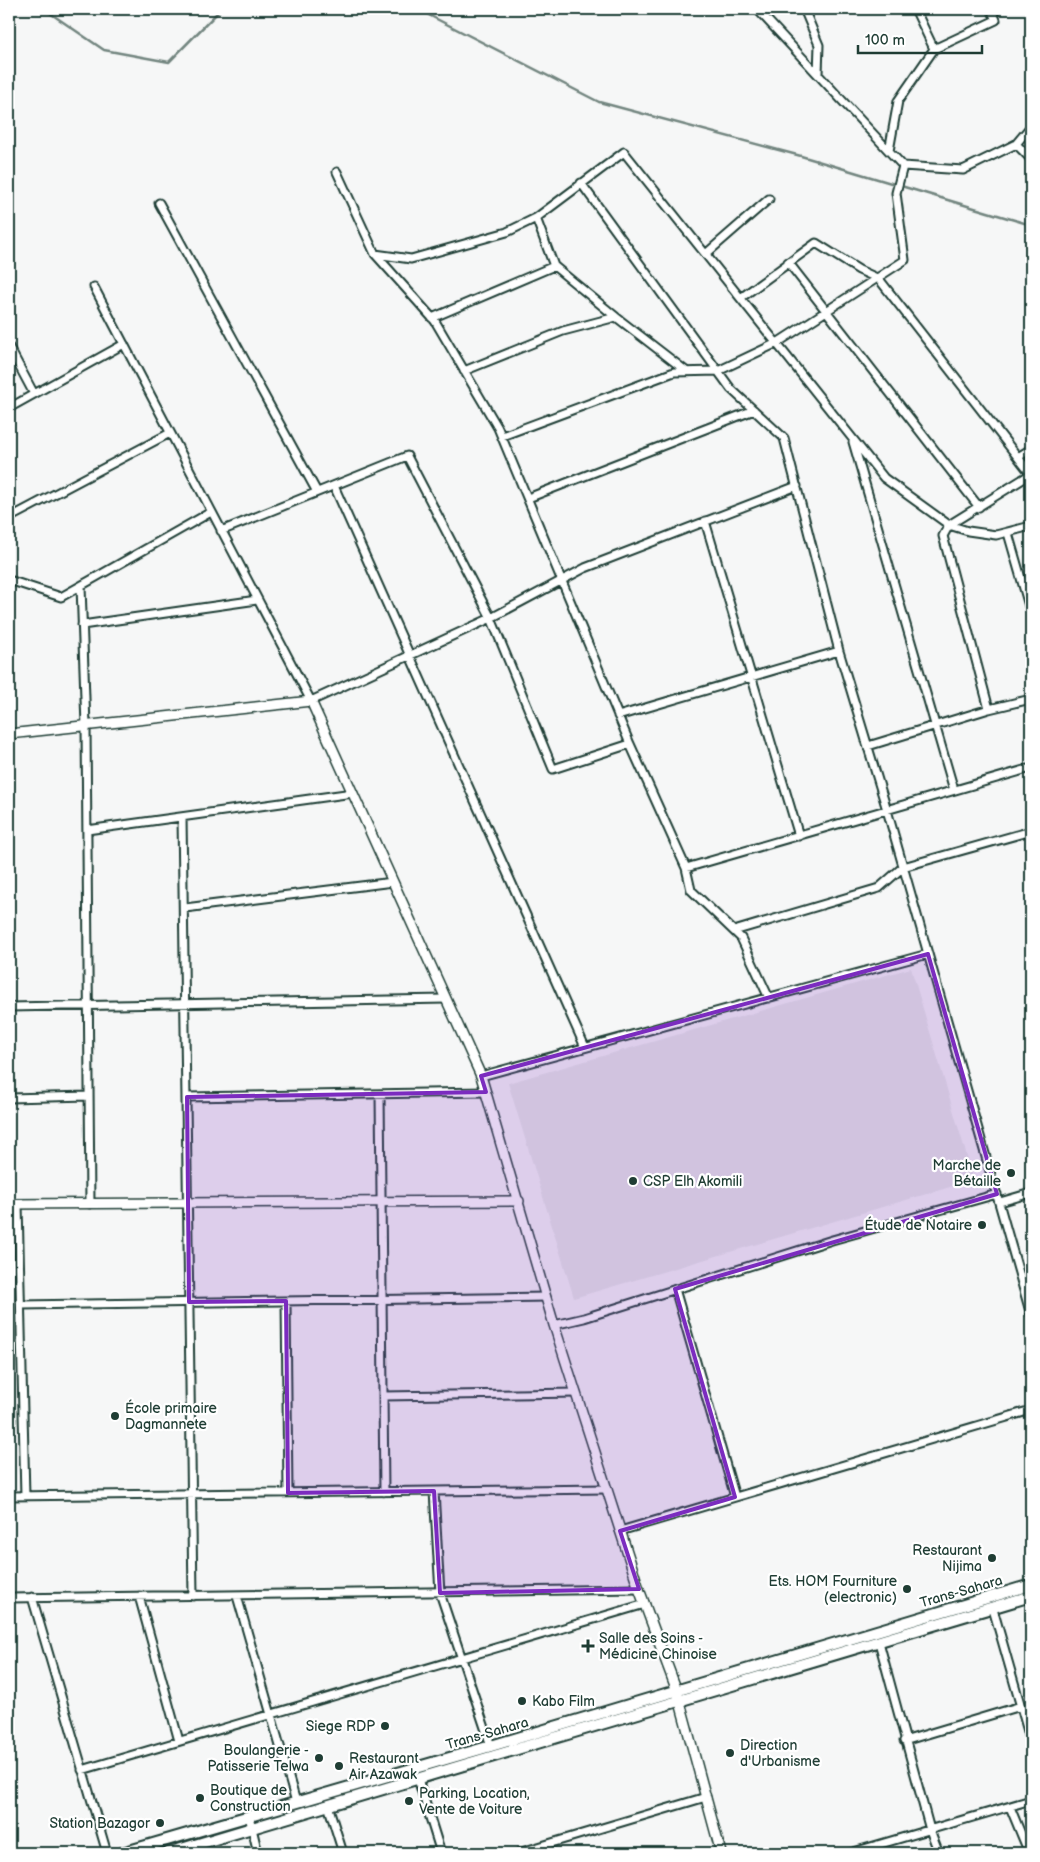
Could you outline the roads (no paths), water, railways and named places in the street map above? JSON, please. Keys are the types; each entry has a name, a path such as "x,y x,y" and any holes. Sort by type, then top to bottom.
{"main road":[{"name":"Trans-Sahara","path":"122,1853 1031,1586"},
{"name":"Trans-Sahara","path":"168,1853 994,1609 1031,1596"}],"street":[{"path":"757,9 902,166 963,170 1016,144 1031,126"},
{"path":"804,9 819,45 818,74"},
{"path":"915,9 934,49"},
{"path":"889,151 898,101 934,49 996,20 992,9"},
{"path":"1016,144 1031,159"},
{"path":"375,254 412,259 507,232 536,218 624,152 707,253 884,478 949,525 968,531 996,535 1031,526"},
{"path":"502,436 674,372 718,371 777,342 880,279 905,260 896,192 902,166"},
{"path":"337,172 375,254 432,318 502,436 618,716 686,868 691,890 741,938 768,998"},
{"path":"581,183 731,389 784,438 839,652 887,810 1031,1315"},
{"path":"707,253 769,199"},
{"path":"160,203 317,492"},
{"path":"536,218 554,266 616,317 687,371"},
{"path":"742,297 816,243 859,270 880,279 1031,474 949,525 943,536 989,708"},
{"path":"788,262 979,507"},
{"path":"432,318 554,266"},
{"path":"94,286 210,512 311,701 481,1076 554,1325 639,1589 677,1691 721,1853"},
{"path":"464,371 563,331 616,317"},
{"path":"9,408 124,344"},
{"path":"9,347 34,394"},
{"path":"528,498 754,410"},
{"path":"9,518 170,433"},
{"path":"852,439 954,790"},
{"path":"1018,457 1031,449"},
{"path":"221,531 407,456 491,618 553,769 630,744"},
{"path":"334,486 585,1048"},
{"path":"9,734 311,701 491,618 584,568 797,486"},
{"path":"9,580 61,597 210,512"},
{"path":"706,521 799,836"},
{"path":"1008,533 1031,613"},
{"path":"81,586 86,726 90,1204"},
{"path":"82,625 257,600"},
{"path":"618,716 839,652"},
{"path":"868,746 989,708 1031,699"},
{"path":"686,868 1031,768"},
{"path":"87,830 353,793"},
{"path":"182,816 185,908 193,1596"},
{"path":"734,932 880,888 903,867 1031,831"},
{"path":"185,908 393,882"},
{"path":"481,1076 928,954"},
{"path":"9,1007 446,999"},
{"path":"187,1097 486,1092"},
{"path":"380,1094 384,1492"},
{"path":"9,1098 89,1096"},
{"path":"1000,1202 1031,1193"},
{"path":"554,1325 832,1240 997,1194"},
{"path":"9,1204 519,1201"},
{"path":"18,1204 25,1496"},
{"path":"675,1289 734,1498"},
{"path":"21,1305 546,1297"},
{"path":"286,1301 288,1493"},
{"path":"383,1396 576,1393"},
{"path":"620,1531 1031,1410"},
{"path":"9,1496 607,1490"},
{"path":"434,1491 440,1592 491,1746"},
{"path":"9,1598 639,1589"},
{"path":"139,1596 179,1742"},
{"path":"236,1596 272,1714 296,1802"},
{"path":"32,1597 106,1853"},
{"path":"82,1770 645,1604"},
{"path":"994,1609 1031,1742"},
{"path":"879,1642 904,1740 930,1830 939,1853"},
{"path":"904,1740 1021,1706"},
{"path":"418,1779 441,1853"},
{"path":"518,1853 706,1797"},
{"path":"851,1853 1031,1800"},
{"path":"328,1805 343,1853"},
{"path":"1010,1807 1029,1853"},
{"path":"249,1816 258,1853"}],"waterway":[{"path":"44,9 104,50 169,62 221,9"},
{"path":"417,9 599,102 801,156 1031,225"}],"place":[{"name":"Marche de Bétaille","path":"1011,1173"},
{"name":"CSP Elh Akomili","path":"633,1181"},
{"name":"Étude de Notaire","path":"982,1225"},
{"name":"École primaire Dagmannete","path":"115,1416"},
{"name":"Restaurant Nijima","path":"992,1558"},
{"name":"Ets. HOM Fourniture (electronic)","path":"907,1589"},
{"name":"Salle des Soins - Médicine Chinoise","path":"588,1646"},
{"name":"Kabo Film","path":"522,1701"},
{"name":"Siege RDP","path":"385,1726"},
{"name":"Direction d'Urbanisme","path":"730,1753"},
{"name":"Boulangerie - Patisserie Telwa","path":"319,1758"},
{"name":"Restaurant Air Azawak","path":"339,1766"},
{"name":"Boutique de Construction","path":"200,1798"},
{"name":"Parking, Location, Vente de Voiture","path":"409,1801"},
{"name":"Station Bazagor","path":"160,1823"}]}
